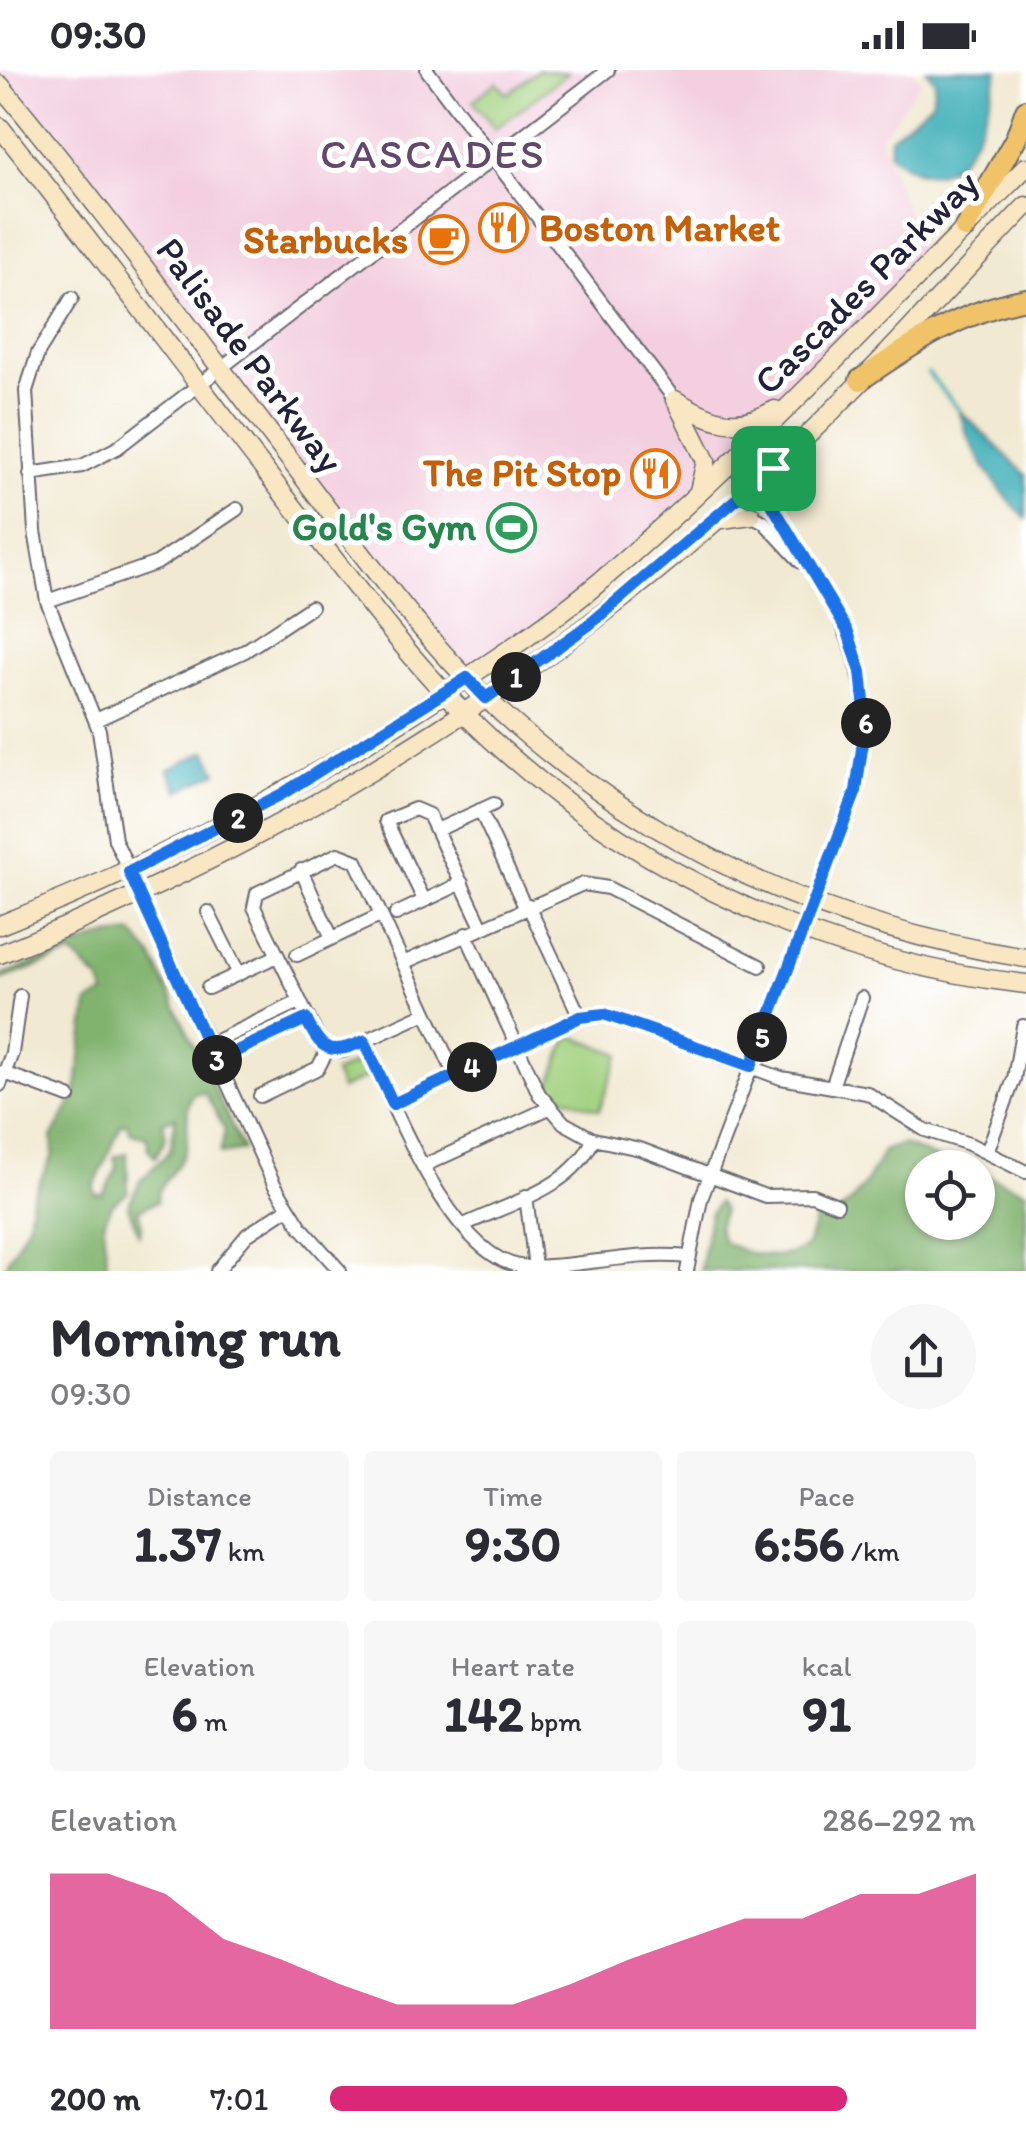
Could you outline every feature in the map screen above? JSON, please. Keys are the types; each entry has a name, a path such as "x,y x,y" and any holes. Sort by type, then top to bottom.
{"highway":[{"path":"966,228 1016,138 1026,110"},
{"path":"860,380 934,331 986,309 1026,299"}],"main road":[{"name":"Palisade Parkway","path":"0,85 402,604 486,698 552,756 635,815 720,864 813,905 922,938 1026,958"},
{"name":"Palisade Parkway","path":"0,127 198,386 445,693 546,786 622,840 710,890 802,930 922,966 1026,984"},
{"name":"Cascades Parkway","path":"0,925 129,872 308,778 445,693 602,580 797,398 1026,167"},
{"name":"Cascades Parkway","path":"0,954 140,896 274,829 464,714 590,624 712,524 773,468 1026,206"},
{"path":"675,400 702,416 732,426 762,418 797,398"},
{"path":"675,400 706,461 698,493"},
{"path":"769,498 773,468"},
{"path":"712,524 739,514 751,515"}],"street":[{"path":"427,70 675,400"},
{"path":"30,474 60,471 100,458 608,70"},
{"path":"72,298 30,372 25,410 47,601 96,720 104,750 108,813 129,872 215,1061 288,1208 340,1271"},
{"path":"364,1041 422,1166 464,1225 502,1260 535,1267 641,1254 688,1264 710,1175 856,791 866,720 857,656 817,578 769,498"},
{"path":"47,601 157,563 237,508"},
{"path":"751,515 764,522 817,578"},
{"path":"96,720 247,650 311,607"},
{"path":"437,830 494,804"},
{"path":"424,900 386,821 409,810 422,810 437,830 482,927"},
{"path":"480,810 580,1017"},
{"path":"426,1012 344,1051 327,1050 318,1043 306,1019 254,899 262,889 301,870 338,854 350,856 381,915 403,963 426,1012 455,1075"},
{"path":"301,870 332,938"},
{"path":"396,914 462,883"},
{"path":"403,963 569,887 596,885 760,966"},
{"path":"208,912 239,974"},
{"path":"296,955 381,915"},
{"path":"466,934 549,1108 593,1139 640,1149 765,1196 812,1195 837,1205"},
{"path":"208,988 277,956"},
{"path":"20,996 2,1077 69,1096"},
{"path":"832,1088 862,998"},
{"path":"208,1046 299,1002"},
{"path":"393,1104 580,1017 616,1016 796,1082 882,1100 925,1130 981,1150"},
{"path":"215,1061 306,1019"},
{"path":"988,1150 1014,1079 1023,1026"},
{"path":"260,1096 318,1068 327,1050"},
{"path":"422,1166 549,1108"},
{"path":"464,1225 572,1172 586,1156 593,1139"},
{"path":"995,1156 1026,1172"},
{"path":"526,1196 535,1267"},
{"path":"217,1271 247,1235 288,1208"}],"shaded area":[{"path":"0,70 912,70 921,81 880,138 928,266 602,580 467,678 0,85"}],"green space":[{"path":"538,70 568,73 495,129 473,101 497,82 507,94"},
{"path":"133,933 152,956 243,1150 220,1154 225,1130 205,1093 193,1094 188,1106 186,1148 161,1187 157,1202 138,1210 142,1225 139,1234 128,1206 140,1181 170,1151 176,1117 163,1122 166,1138 155,1157 148,1149 147,1137 131,1133 126,1123 121,1125 94,1187 95,1194 103,1194 117,1168 114,1157 127,1153 128,1192 112,1205 104,1226 105,1271 2,1271 28,1224 32,1197 53,1154 52,1138 76,1094 88,1003 105,994 100,981 72,954 0,980 0,976 102,937"},
{"path":"569,1035 620,1054 599,1110 548,1091"},
{"path":"360,1061 367,1077 341,1089 334,1073"},
{"path":"902,1144 916,1150 905,1150 905,1240 995,1240 995,1179 1026,1191 1026,1271 700,1271 710,1214 718,1202 723,1210 718,1228 723,1241 765,1256 797,1251 807,1246 818,1212 831,1217 848,1205 883,1151"}],"water":[{"path":"926,70 998,70 976,136 950,168 933,173 913,169 889,153 890,137 932,102 935,81"},
{"path":"959,410 1026,475 1026,519 986,469"},
{"path":"206,751 217,772 179,791 168,770"}],"waterway":[{"path":"928,373 959,410"}],"place":[{"name":"Boston Market","path":"504,228"},
{"name":"Starbucks","path":"443,240"},
{"name":"The Pit Stop","path":"656,473"},
{"name":"Gold's Gym","path":"511,527"}],"district":[{"name":"CASCADES","path":"433,153"}],"route":[{"path":"773,468 767,492 770,501 837,610 857,656 866,727 856,791 751,1066 604,1014 580,1017 393,1104 364,1041 344,1051 327,1050 318,1043 306,1019 215,1061 129,872 282,794 467,678 486,698 590,624 673,558 773,468"}]}
